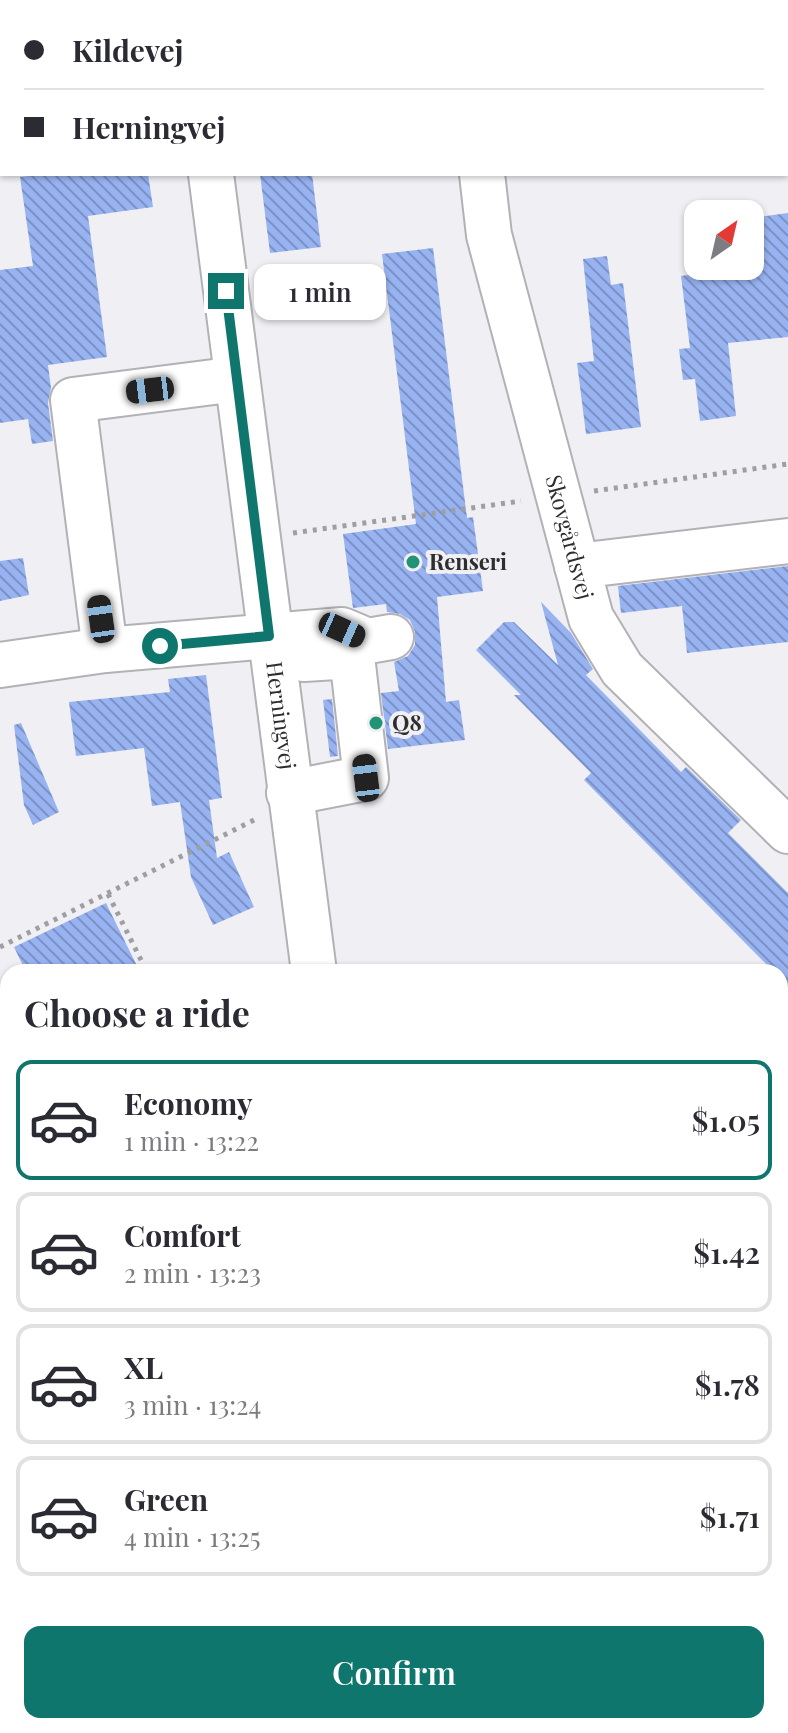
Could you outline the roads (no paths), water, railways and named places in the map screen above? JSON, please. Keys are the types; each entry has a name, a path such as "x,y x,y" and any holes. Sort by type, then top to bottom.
{"street":[{"name":"Herningvej","path":"211,176 313,964"},
{"name":"Skovgårdsvej","path":"482,176 489,235 591,618 622,669 788,831"},
{"path":"105,650 73,400 237,379"},
{"path":"577,566 788,541"},
{"path":"270,649 342,630 368,641 391,637"},
{"path":"0,665 105,650 270,649 352,656 366,778 290,797"}],"place":[{"name":"Renseri","path":"413,562"},
{"name":"Q8","path":"376,723"}]}
